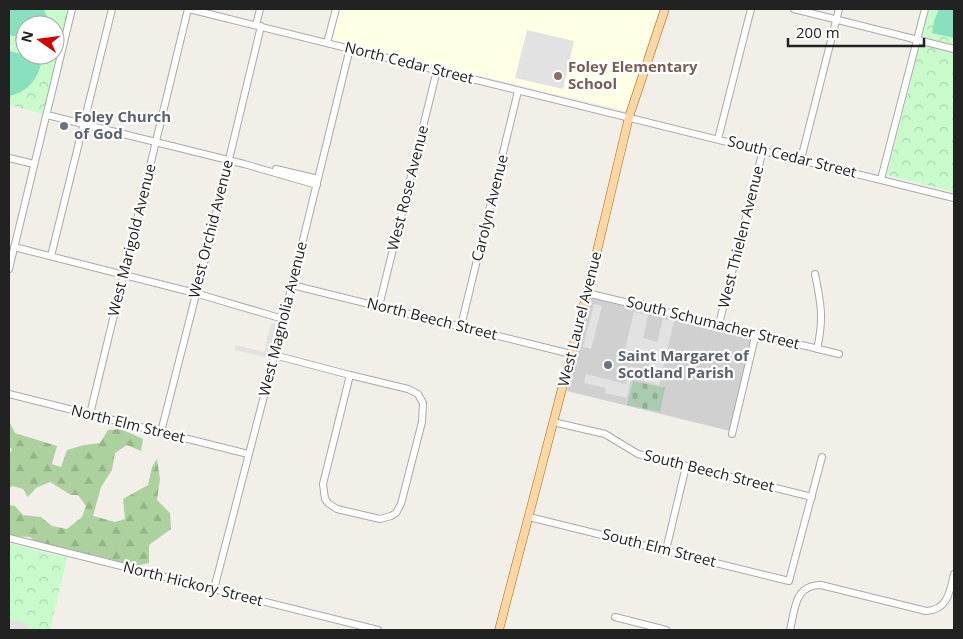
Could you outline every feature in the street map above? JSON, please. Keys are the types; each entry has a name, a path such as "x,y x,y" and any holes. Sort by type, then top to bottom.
{"main road":[{"name":"West Laurel Avenue","path":"499,630 587,293 630,117 665,9"}],"street":[{"path":"9,269 72,9"},
{"path":"51,256 112,9"},
{"name":"North Cedar Street","path":"188,9 630,117"},
{"name":"West Marigold Avenue","path":"90,414 188,9"},
{"name":"West Orchid Avenue","path":"161,432 229,159 260,9"},
{"path":"327,43 336,9"},
{"path":"718,139 751,9"},
{"path":"794,9 954,49"},
{"path":"801,159 839,9"},
{"path":"882,180 925,9"},
{"name":"West Magnolia Avenue","path":"214,590 318,182 350,48"},
{"name":"West Rose Avenue","path":"379,306 436,70"},
{"name":"Carolyn Avenue","path":"461,326 518,90"},
{"path":"46,114 318,182"},
{"name":"South Cedar Street","path":"630,117 954,198"},
{"name":"West Thielen Avenue","path":"719,324 763,150"},
{"path":"9,158 34,164"},
{"path":"14,247 195,293 283,319"},
{"path":"815,274 822,314 821,334 817,349"},
{"name":"North Beech Street","path":"292,285 571,354"},
{"name":"South Schumacher Street","path":"587,293 840,354"},
{"path":"732,434 756,333"},
{"path":"274,355 408,389 418,394 423,403 422,422 401,504 396,513 386,518 364,516 337,509 328,503 323,494 326,471 350,375"},
{"name":"North Elm Street","path":"9,394 248,454"},
{"name":"South Beech Street","path":"553,422 600,432 615,439 633,452 812,497"},
{"path":"812,497 822,457"},
{"path":"666,550 686,466"},
{"name":"South Elm Street","path":"529,517 789,580 812,497"},
{"name":"North Hickory Street","path":"9,538 378,630"},
{"path":"790,630 798,599 802,591 807,587 821,585 926,611 933,611 946,602 954,574"},
{"path":"615,617 666,630"}],"shaded area":[{"name":"Foley Elementary School","path":"340,9 659,9 626,111 332,40"},
{"path":"527,30 574,41 563,89 515,78"},
{"path":"591,298 753,338 730,431 567,391"},
{"path":"594,304 602,306 591,349 583,347"},
{"path":"634,312 648,315 643,338 657,342 663,319 674,321 659,385 631,378 627,398 605,393 606,388 584,383 586,374 626,384 630,366 650,371 653,356 625,349"},
{"path":"271,323 276,324 268,358 235,350 236,345 264,352"},
{"path":"9,620 29,624 27,630 9,630"}],"green space":[{"path":"9,9 70,9 65,32 65,15 15,15 15,65 58,65 47,115 9,105"},
{"path":"9,9 44,9 46,15 15,15 15,36 9,35"},
{"path":"929,9 954,9 954,192 887,175"},
{"path":"939,9 954,9 954,38 932,33"},
{"path":"9,51 15,52 15,65 41,65 35,78 27,88 9,96"},
{"path":"633,381 665,388 660,412 627,405"},
{"path":"9,421 15,433 57,446 52,464 61,467 67,450 100,443 108,430 121,429 143,439 141,451 127,445 115,453 112,470 101,487 93,516 115,522 125,519 123,499 148,485 152,467 157,459 160,479 157,500 170,513 171,529 149,545 149,563 136,566 38,544 30,537 9,536 9,505 15,506 23,515 41,517 52,526 67,529 82,517 86,506 78,495 71,495 50,482 36,488 28,497 23,489 13,486 9,488 9,454 12,450 9,446"},
{"path":"9,543 67,558 50,630 9,630"}],"place":[{"name":"Foley Elementary School","path":"558,76"},
{"name":"Foley Church of God","path":"64,126"},
{"name":"Saint Margaret of Scotland Parish","path":"608,365"}]}
